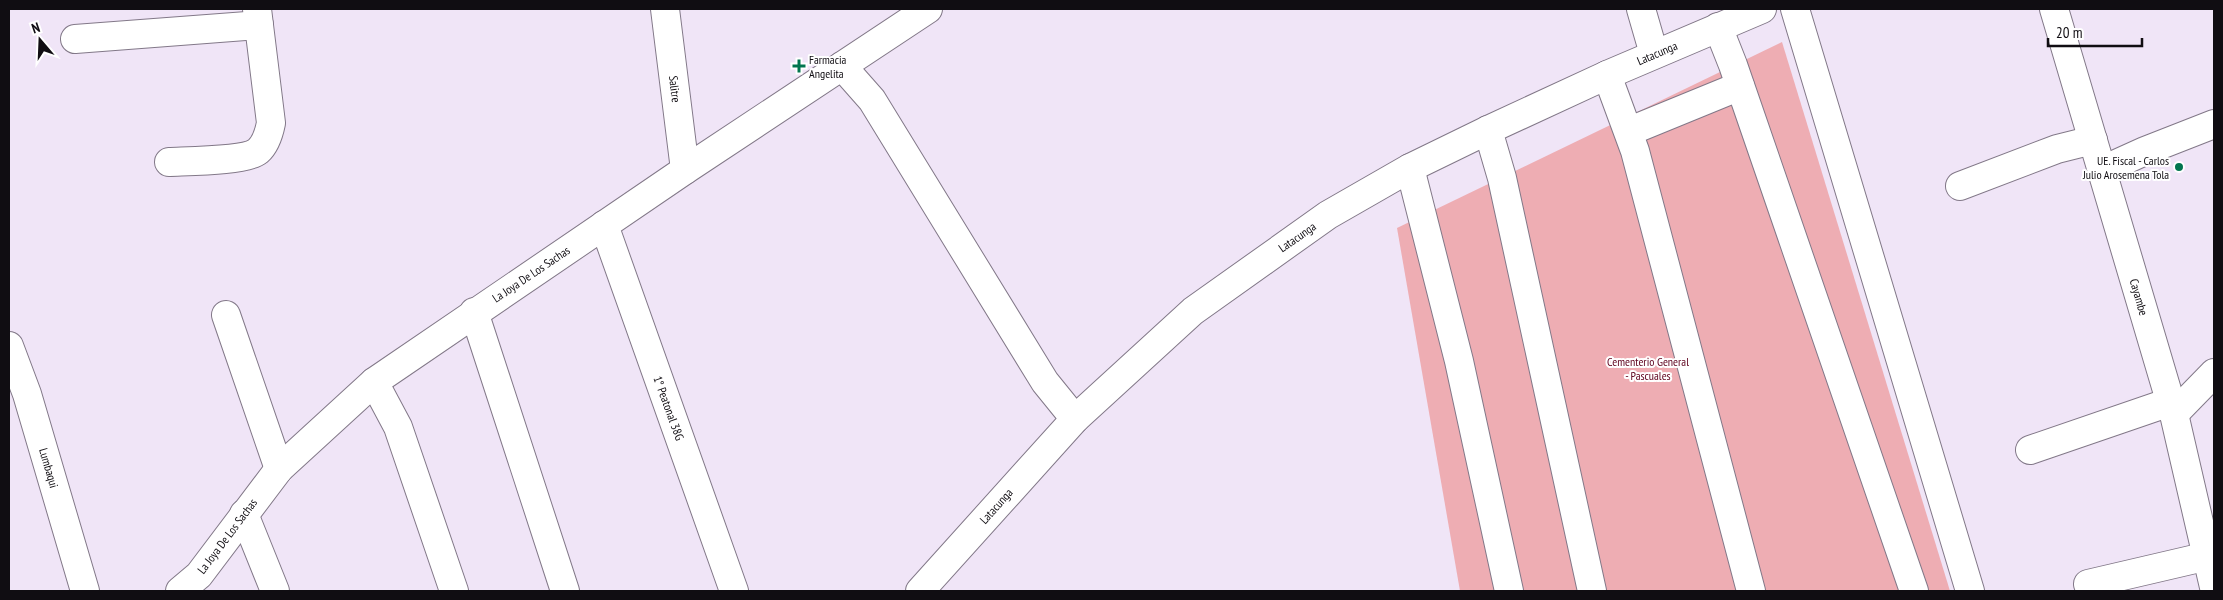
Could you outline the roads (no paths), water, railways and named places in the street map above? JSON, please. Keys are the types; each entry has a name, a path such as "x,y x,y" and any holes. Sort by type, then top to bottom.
{"street":[{"name":"Salitre","path":"665,9 685,170"},
{"name":"La Joya De Los Sachas","path":"195,586 244,514 279,469 374,382 474,312 928,9"},
{"path":"1642,9 1654,54"},
{"name":"Latacunga","path":"920,591 1075,419 1193,311 1328,215 1410,168 1488,130 1654,54 1762,9"},
{"path":"1795,9 1970,591"},
{"name":"Cayambe","path":"2054,9 2172,408 2214,587"},
{"path":"75,39 258,17 271,123 267,138 257,152 237,158 169,162"},
{"path":"1718,27 1914,591"},
{"path":"842,66 872,100 1045,382 1075,419"},
{"path":"1607,75 1630,132 1751,591"},
{"path":"1630,132 1740,86"},
{"path":"2102,170 2214,124"},
{"path":"1488,130 1502,178 1592,591"},
{"path":"1960,186 2057,149 2093,140"},
{"path":"1410,168 1459,361 1509,591"},
{"name":"1° Peatonal 38G","path":"604,225 734,591"},
{"path":"474,312 565,591"},
{"path":"226,315 279,469"},
{"name":"Lumbaqui","path":"9,346 27,394 85,591"},
{"path":"2030,450 2172,408 2214,373"},
{"path":"374,382 398,427 454,591"},
{"path":"244,514 275,591"},
{"path":"2088,584 2208,556"}],"place":[{"name":"Farmacia Angelita","path":"799,66"},
{"name":"UE. Fiscal - Carlos Julio Arosemena Tola","path":"2179,167"}],"park label":[{"name":"Cementerio General - Pascuales","path":"1648,368"}]}
